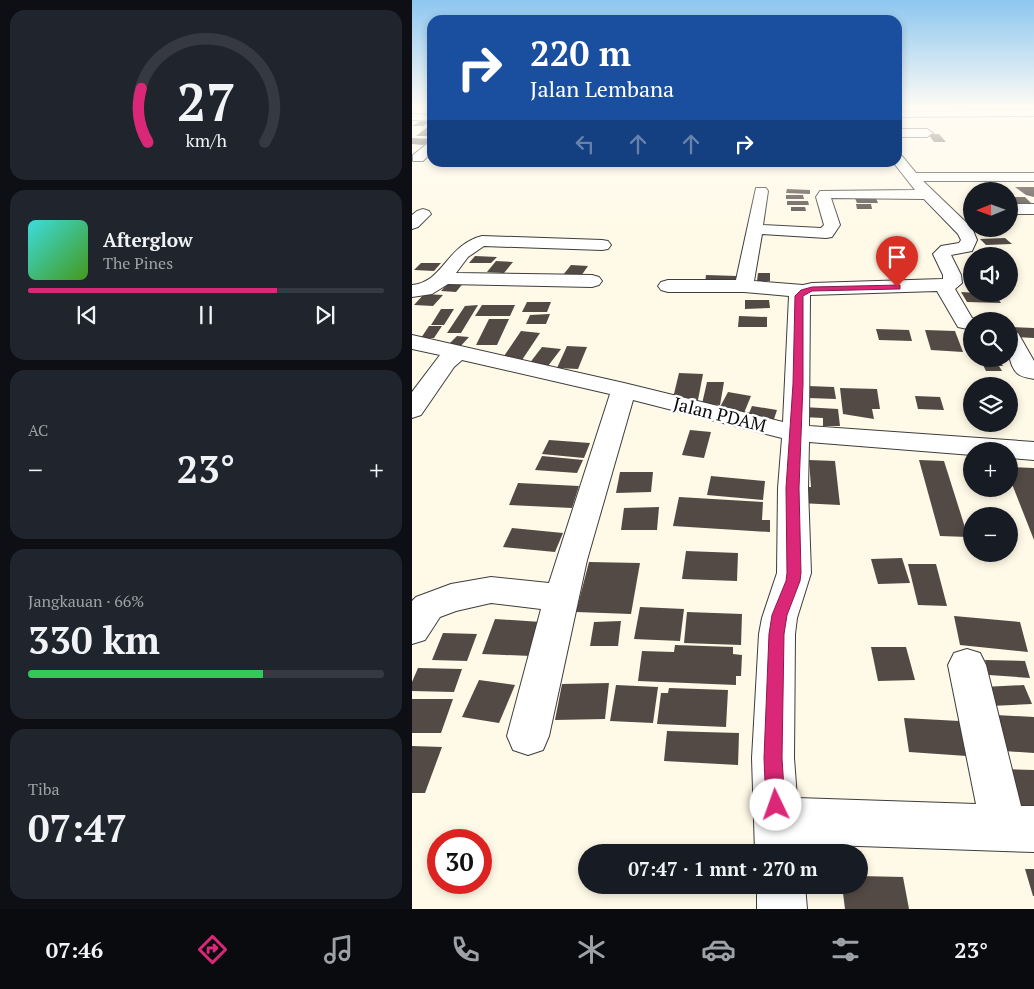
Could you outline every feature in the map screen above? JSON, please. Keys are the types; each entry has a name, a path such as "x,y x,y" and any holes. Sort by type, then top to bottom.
{"street":[{"path":"418,158 427,150"},
{"path":"754,229 826,233 832,225 823,197 825,194 923,182 1034,177"},
{"path":"668,286 744,286 803,291 817,289 944,286 952,283 952,278 942,254 947,250 966,247 969,240 966,232 923,182"},
{"path":"744,286 761,191"},
{"path":"1018,209 1034,209"},
{"path":"412,291 427,291 435,286 466,248 482,241 602,245"},
{"path":"442,278 592,281"},
{"path":"944,286 963,319"},
{"path":"803,291 799,298 798,384 792,488 794,573 793,581 780,615 777,634 773,758 777,836 1018,828 967,665"},
{"name":"Jalan PDAM","path":"412,342 624,390 795,433 1034,451"},
{"path":"412,410 446,362 457,352"},
{"path":"1018,354 1026,369 1034,372"},
{"path":"528,736 571,560 624,390"},
{"path":"412,629 415,622 428,607 451,598 491,590 562,598"},
{"path":"781,894 782,909"}],"building":[{"path":"1018,187 1034,187 1034,197 1026,195 1018,189"},
{"path":"787,189 810,190 810,194 786,193"},
{"path":"786,195 803,195 804,199 786,199"},
{"path":"854,196 875,196 878,203 857,203"},
{"path":"1018,197 1025,197 1031,203 1018,204"},
{"path":"787,201 808,201 809,205 787,205"},
{"path":"856,204 871,204 872,209 857,209"},
{"path":"791,207 805,207 806,211 791,211"},
{"path":"1005,238 1012,244 986,245 980,239"},
{"path":"475,256 497,257 491,263 469,263"},
{"path":"496,261 513,262 504,273 487,272"},
{"path":"421,263 441,263 434,271 414,270"},
{"path":"571,265 588,266 581,276 563,275"},
{"path":"758,273 770,273 770,281 757,281"},
{"path":"706,275 737,276 737,285 705,284"},
{"path":"450,281 465,281 456,292 441,291"},
{"path":"424,294 443,295 433,306 414,305"},
{"path":"745,300 769,300 770,308 745,309"},
{"path":"527,302 551,302 547,312 522,312"},
{"path":"967,302 1000,302 1001,303"},
{"path":"478,305 461,333 447,333 465,306"},
{"path":"482,305 515,305 510,316 475,316"},
{"path":"441,309 454,309 444,325 431,325"},
{"path":"550,314 546,324 526,324 530,315"},
{"path":"739,316 767,317 767,327 738,327"},
{"path":"489,319 509,319 497,345 476,345"},
{"path":"429,326 442,326 434,338 421,338"},
{"path":"1018,327 1034,328 1034,338 1018,337"},
{"path":"876,329 909,330 912,341 879,340"},
{"path":"925,330 955,331 963,352 931,350"},
{"path":"521,331 540,333 522,360 502,359"},
{"path":"457,336 469,337 458,349 446,347"},
{"path":"567,346 587,347 578,369 557,368"},
{"path":"542,347 561,349 548,366 529,364"},
{"path":"984,367 1000,367 1002,371 986,371"},
{"path":"679,373 703,374 698,400 673,398"},
{"path":"707,382 724,382 720,405 702,404"},
{"path":"808,386 834,387 836,399 809,398"},
{"path":"840,388 877,389 880,409 872,409 874,419 843,414"},
{"path":"728,392 751,396 744,413 719,409"},
{"path":"915,396 940,397 944,410 918,409"},
{"path":"752,406 777,410 773,422 747,418"},
{"path":"803,407 838,409 840,426 823,426 823,418 803,417"},
{"path":"690,430 711,432 704,458 682,455"},
{"path":"549,440 590,443 584,458 542,454"},
{"path":"542,456 583,460 577,473 535,470"},
{"path":"809,460 835,461 840,505 799,503 798,487 811,487"},
{"path":"919,460 944,461 963,521 963,537 940,536"},
{"path":"1018,467 1034,468 1034,540 1017,497"},
{"path":"620,472 653,472 651,492 616,493"},
{"path":"711,476 765,481 763,500 707,495"},
{"path":"518,483 579,486 572,508 509,505"},
{"path":"679,497 763,502 762,520 770,520 770,532 673,526"},
{"path":"659,507 657,530 621,530 624,508"},
{"path":"512,528 563,533 555,552 503,547"},
{"path":"686,551 738,553 737,581 682,579"},
{"path":"902,558 910,583 878,584 871,559"},
{"path":"589,562 640,563 631,614 576,612"},
{"path":"908,564 936,564 947,606 918,605"},
{"path":"640,607 684,609 680,641 634,639"},
{"path":"687,612 742,614 741,645 684,643"},
{"path":"954,616 1020,622 1028,652 960,645"},
{"path":"495,619 541,622 531,656 482,654"},
{"path":"621,621 618,646 590,646 594,622"},
{"path":"443,633 477,634 467,661 432,660"},
{"path":"675,645 733,647 733,654 742,655 741,676 736,676 736,685 638,681 642,651 674,652"},
{"path":"871,647 906,647 915,680 878,681"},
{"path":"985,660 1025,661 1030,678 989,675"},
{"path":"418,668 462,669 454,692 412,691 412,682"},
{"path":"479,680 515,685 499,723 462,717"},
{"path":"609,683 605,719 555,720 562,684"},
{"path":"616,685 658,687 653,723 610,721"},
{"path":"1024,685 1032,704 990,706 983,687"},
{"path":"669,688 728,690 726,727 657,724 661,693 668,693"},
{"path":"412,699 453,699 441,733 412,733"},
{"path":"996,715 1034,717 1034,753 1004,751"},
{"path":"904,718 959,721 967,756 909,752"},
{"path":"667,731 739,733 738,765 664,761"},
{"path":"412,746 442,747 425,793 412,793"},
{"path":"1002,769 1034,770 1034,824 1018,823"},
{"path":"1025,869 1034,869 1034,896 1033,896"},
{"path":"868,876 903,877 909,909 845,909 843,894 868,894"}],"route":[{"path":"776,805 773,758 777,634 780,615 793,581 795,556 792,488 798,384 799,296 803,291 812,289 897,287"}]}
